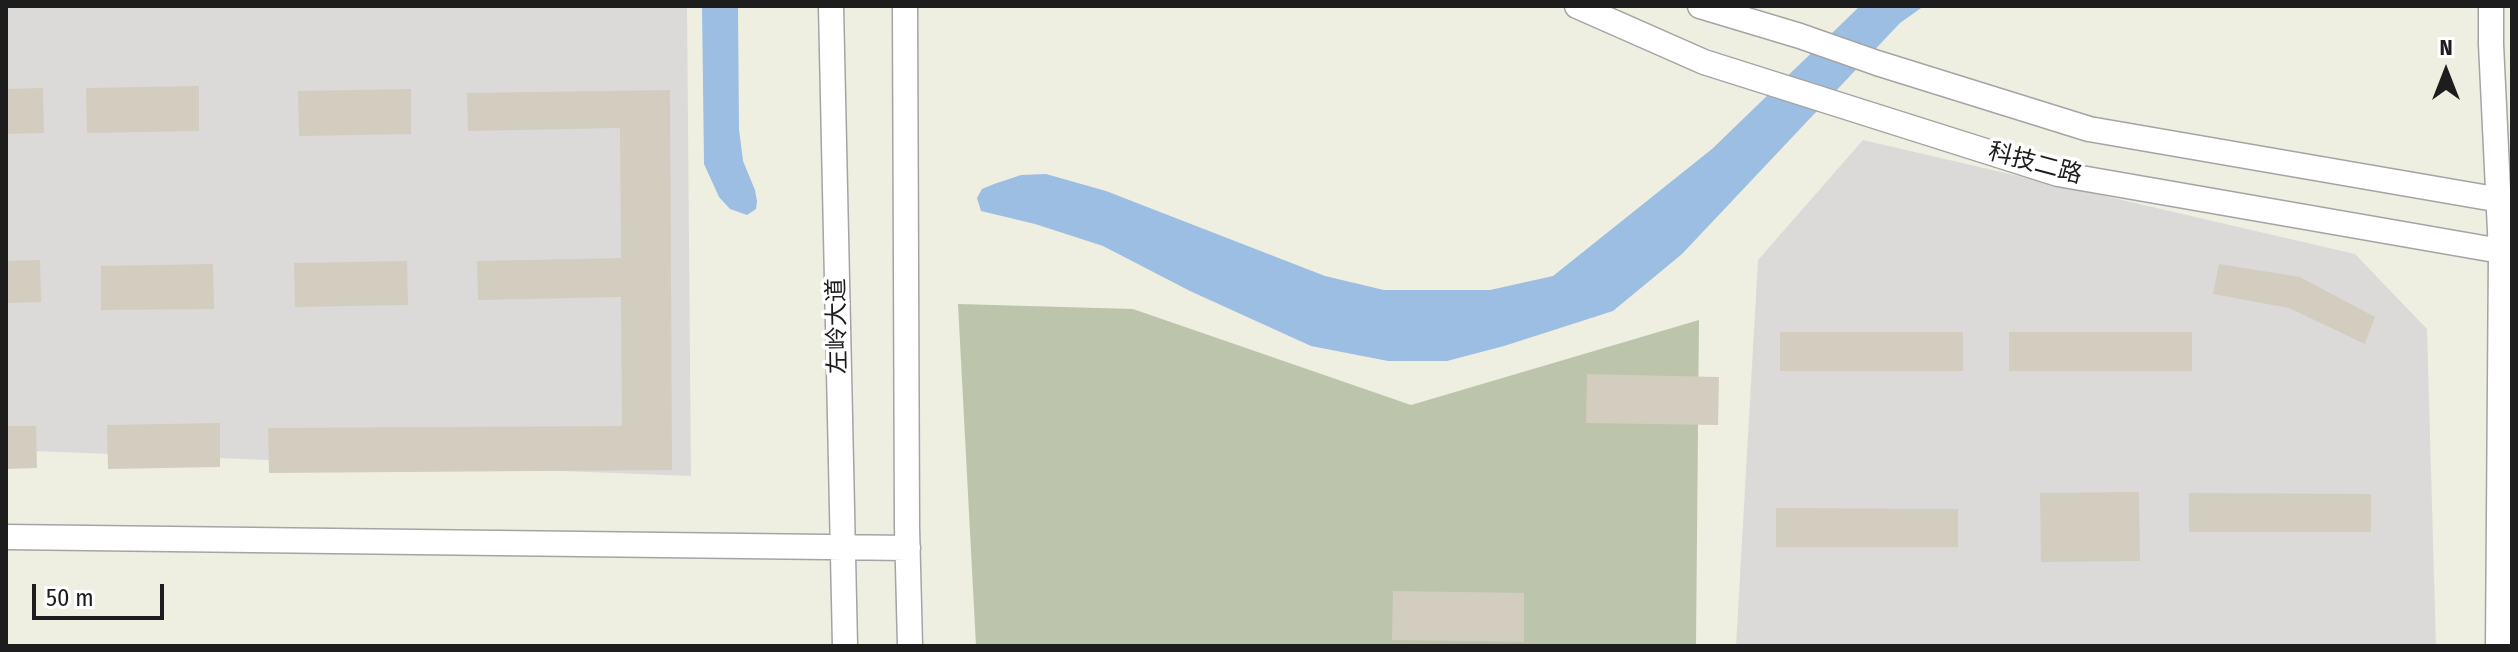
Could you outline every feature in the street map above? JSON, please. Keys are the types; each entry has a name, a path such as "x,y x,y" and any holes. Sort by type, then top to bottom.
{"street":[{"name":"左岭大道","path":"831,6 845,646"},
{"path":"905,6 910,646"},
{"name":"科技二路","path":"1577,6 1704,62 2058,174 2507,252"},
{"name":"科技二路","path":"1700,6 2089,129 2505,201"},
{"path":"2491,6 2507,252 2498,646"},
{"path":"6,537 908,548"}],"shaded area":[{"path":"6,6 687,6 691,476 6,450"},
{"path":"1863,140 2355,254 2427,329 2436,646 1736,646 1758,260"},
{"path":"958,304 1133,309 1411,405 1699,320 1696,646 976,646"}],"water":[{"path":"702,6 738,6 739,129 743,161 757,201 756,209 747,215 730,209 719,197 704,164"},
{"path":"1860,6 1924,6 1900,23 1682,254 1613,311 1447,361 1388,361 1311,346 1190,291 1103,246 981,211 977,198 982,189 994,184 1021,175 1046,174 1106,191 1325,276 1384,290 1490,290 1553,276 1712,149"}],"building":[{"path":"199,86 199,131 87,133 86,88"},
{"path":"43,88 44,133 6,134 6,89"},
{"path":"411,89 411,134 299,136 298,91"},
{"path":"670,90 672,470 269,473 268,428 622,426 621,297 478,300 477,261 621,258 620,128 468,131 467,93"},
{"path":"40,260 41,302 6,303 6,261"},
{"path":"407,261 408,305 295,307 294,263"},
{"path":"213,264 214,309 101,310 101,266"},
{"path":"2219,264 2300,277 2375,317 2365,344 2289,308 2213,294"},
{"path":"1780,332 1963,332 1963,371 1780,371"},
{"path":"2009,332 2192,332 2192,371 2009,371"},
{"path":"1587,374 1719,377 1718,425 1586,423"},
{"path":"220,423 220,467 108,469 107,425"},
{"path":"6,426 36,426 37,468 6,469"},
{"path":"2139,492 2140,561 2041,562 2040,493"},
{"path":"2189,493 2371,494 2371,532 2189,532"},
{"path":"1776,508 1958,509 1958,547 1776,547"},
{"path":"1393,591 1524,593 1524,642 1392,640"}]}
